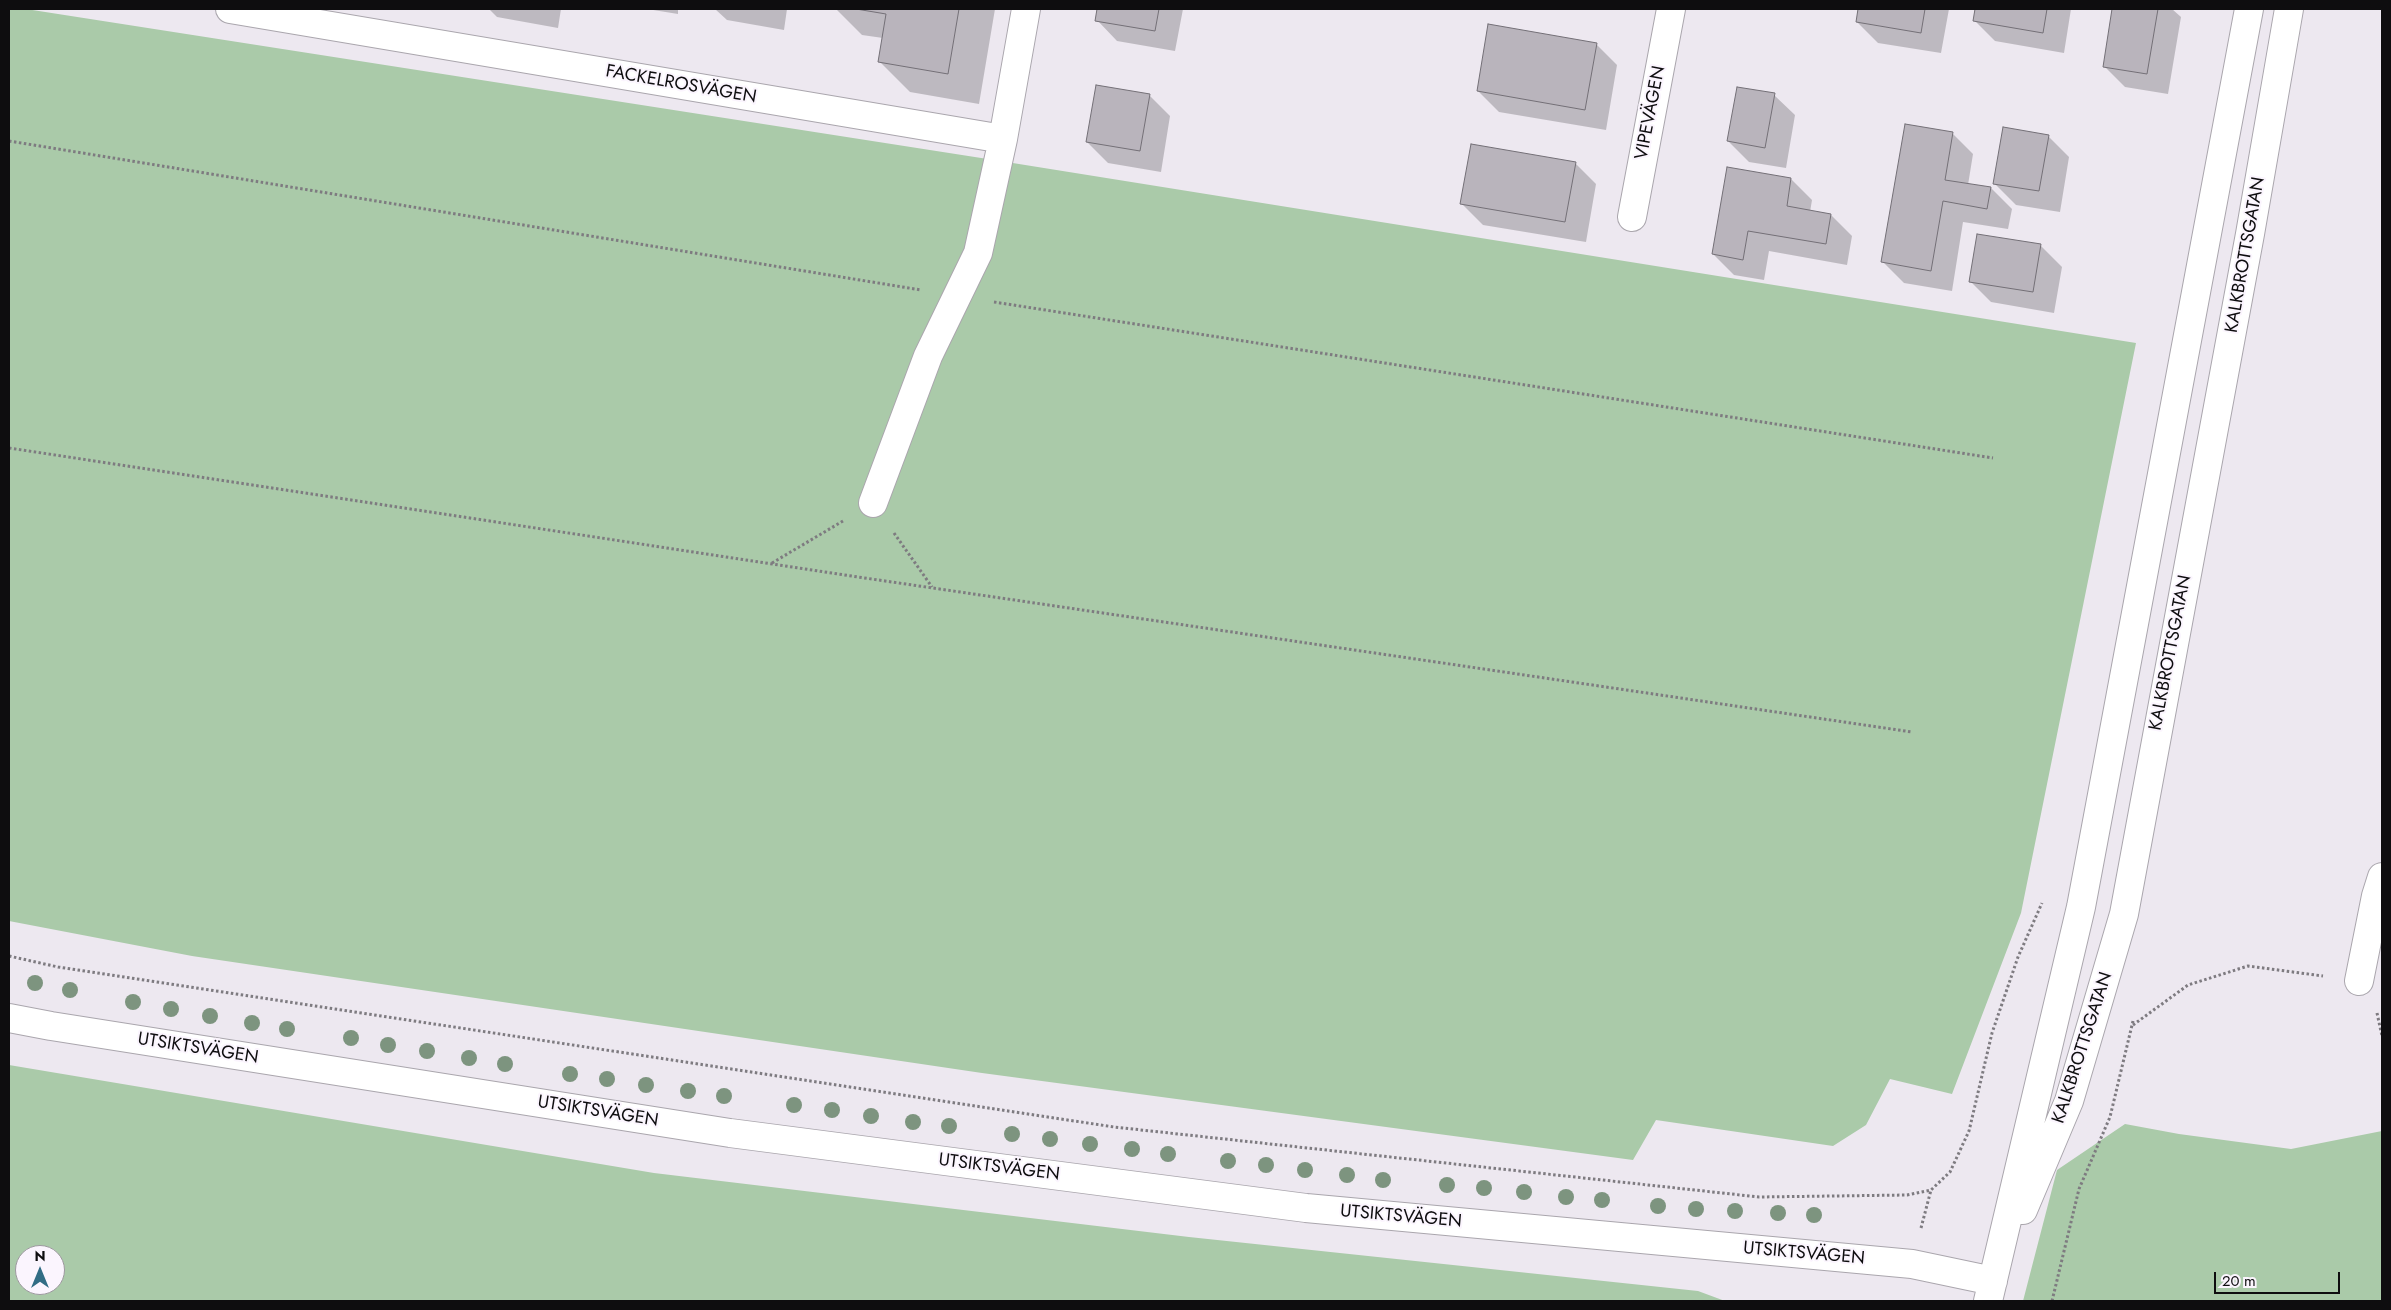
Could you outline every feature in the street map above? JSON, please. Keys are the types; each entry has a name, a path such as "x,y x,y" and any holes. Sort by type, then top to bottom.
{"street":[{"name":"FACKELROSVÄGEN","path":"230,9 1003,139"},
{"path":"873,503 928,356 978,253 1003,139 1026,9"},
{"name":"VIPEVÄGEN","path":"1632,217 1671,9"},
{"name":"KALKBROTTSGATAN","path":"1991,1291 2081,907 2249,9"},
{"name":"KALKBROTTSGATAN","path":"1991,1291 2069,1100 2124,914 2159,714 2250,234 2289,9"},
{"path":"2359,980 2376,896 2382,877"},
{"name":"UTSIKTSVÄGEN","path":"9,1018 61,1028 730,1133 1306,1208 1912,1264 1991,1291"}],"path":[{"path":"9,141 957,296 1994,458"},
{"path":"9,448 858,577 1912,732"},
{"path":"9,956 58,967 1114,1127 1759,1196 1907,1195 1931,1190"},
{"path":"2132,1025 2188,986 2248,966 2359,980"}],"green space":[{"path":"9,9 26,9 994,160 2136,343 2021,913 1952,1094 1890,1079 1866,1125 1833,1146 1656,1120 1633,1160 982,1073 192,956 9,921"},
{"path":"9,1065 654,1173 1189,1237 1698,1291 1725,1301 9,1301"},
{"path":"2125,1124 2179,1134 2291,1149 2382,1131 2382,1301 2023,1301 2057,1170"}],"building":[{"path":"856,9 959,9 948,74 878,62 886,14"},
{"path":"1097,9 1159,9 1155,31 1095,21"},
{"path":"1858,9 1925,9 1921,33 1856,22"},
{"path":"1975,9 2047,9 2043,33 1973,21"},
{"path":"2112,9 2158,9 2147,74 2103,67"},
{"path":"1488,24 1597,43 1585,110 1477,91"},
{"path":"1096,85 1150,94 1140,151 1086,142"},
{"path":"1737,87 1775,93 1765,148 1727,141"},
{"path":"1905,124 1953,132 1945,180 1991,187 1987,209 1943,201 1931,271 1881,262"},
{"path":"2003,127 2049,135 2039,191 1993,184"},
{"path":"1471,144 1576,162 1565,222 1460,204"},
{"path":"1727,167 1791,178 1787,206 1831,214 1826,244 1748,231 1743,260 1712,254"},
{"path":"1977,234 2041,244 2033,292 1969,282"}]}
